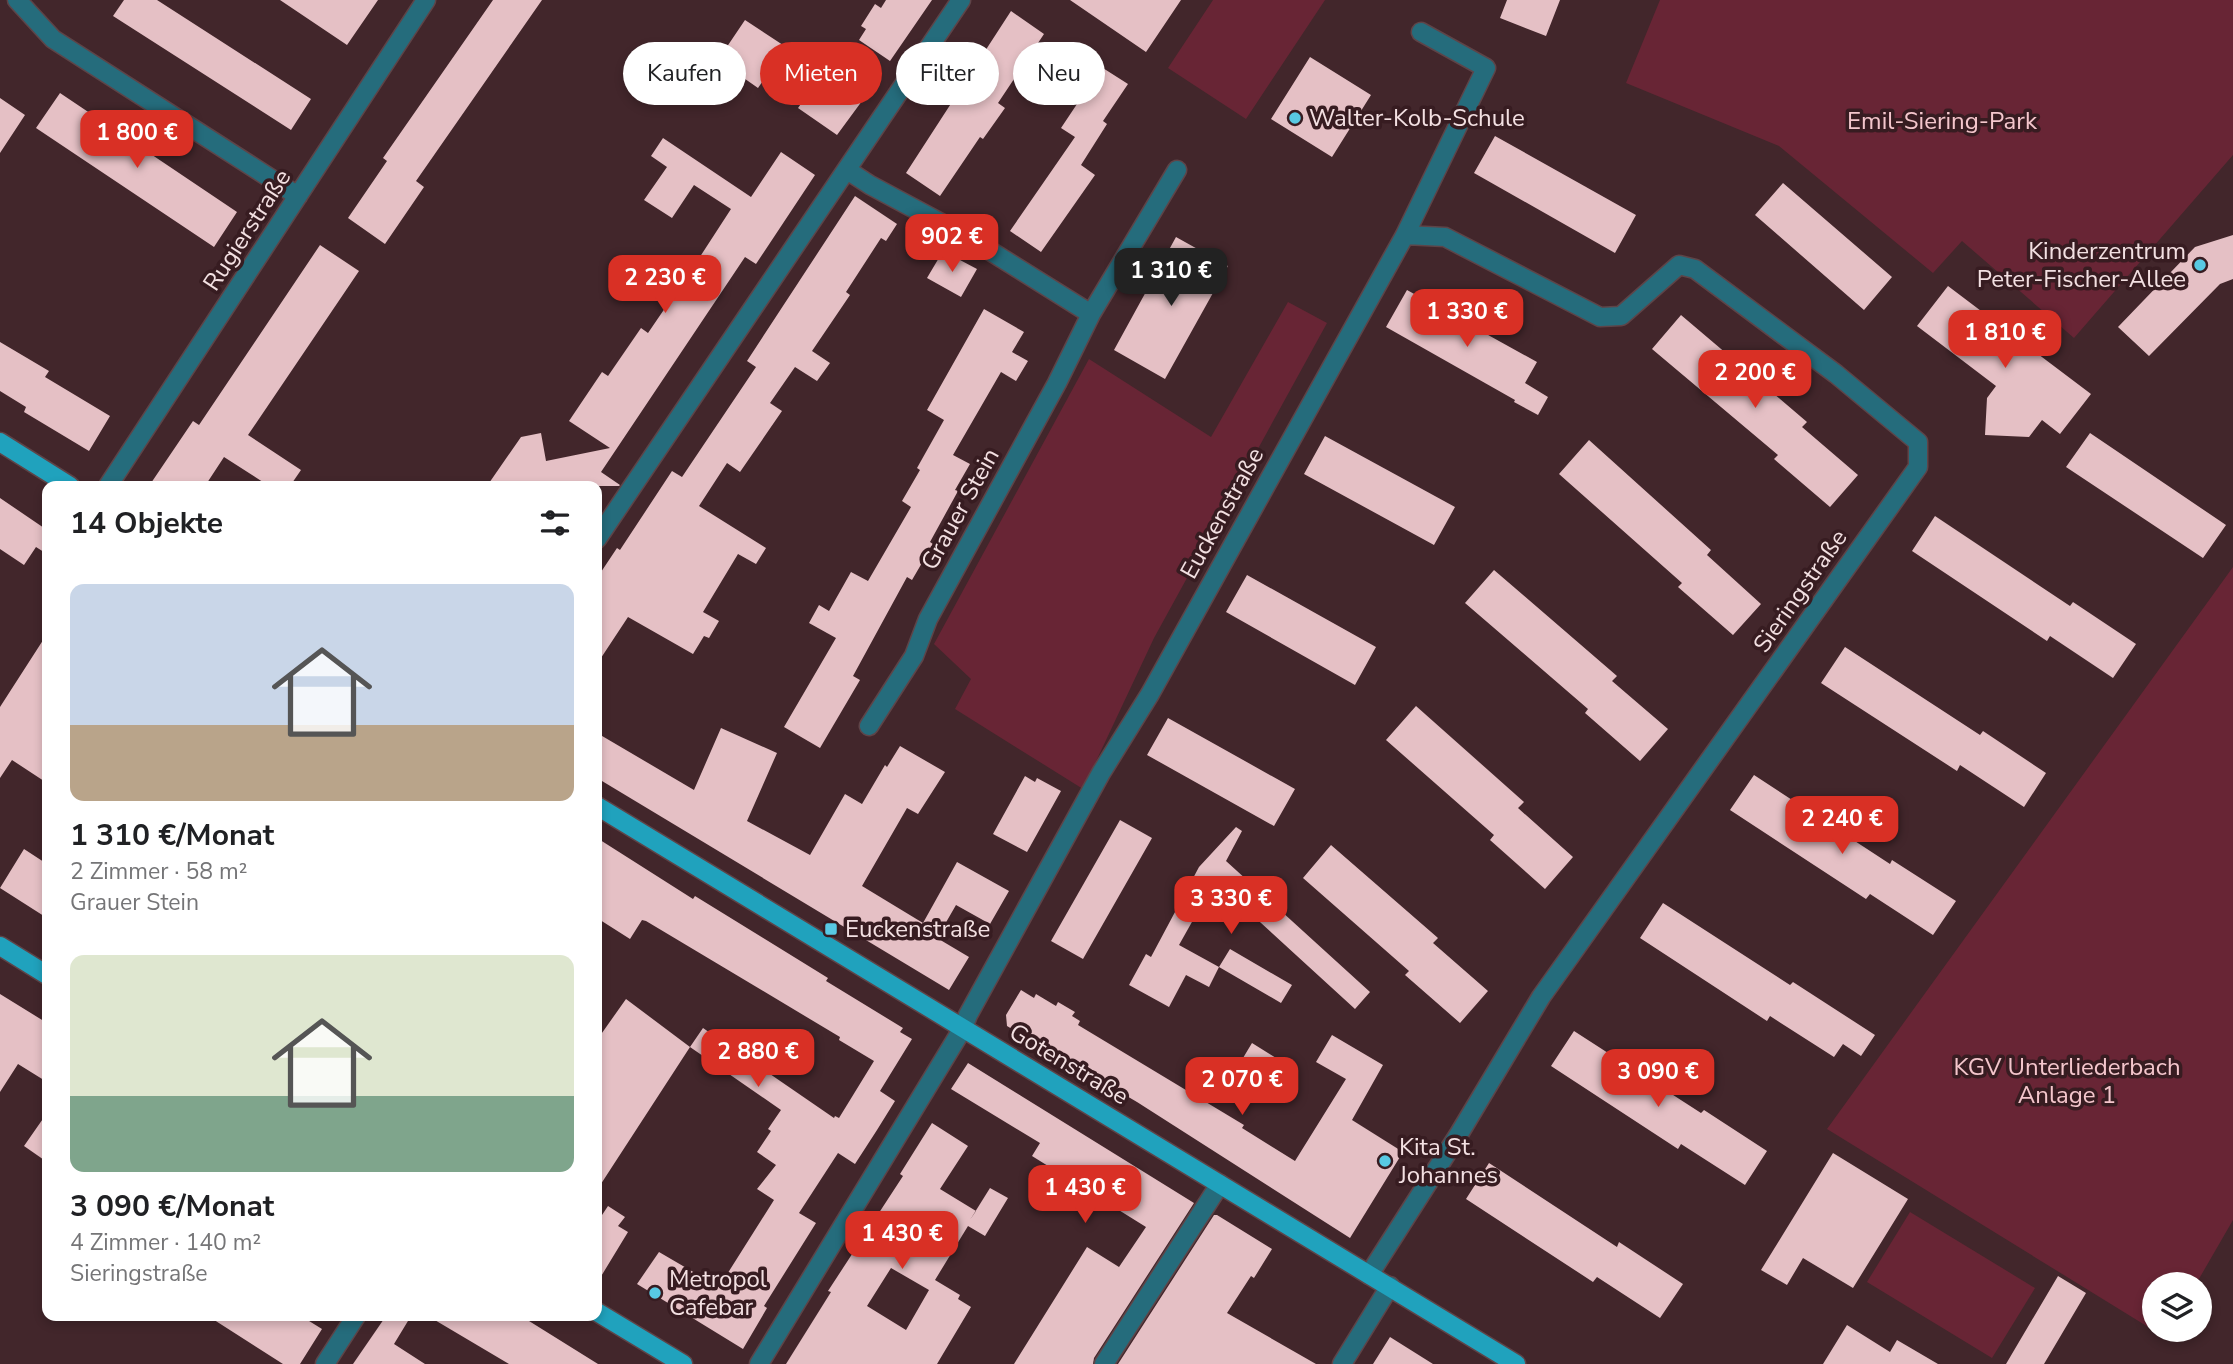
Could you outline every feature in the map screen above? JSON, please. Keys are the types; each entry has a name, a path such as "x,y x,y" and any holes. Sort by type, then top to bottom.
{"main road":[{"path":"0,442 62,481"},
{"name":"Gotenstraße","path":"602,809 1516,1364"},
{"path":"0,946 42,972"},
{"path":"602,1315 683,1364"}],"street":[{"path":"17,0 53,39 298,196"},
{"name":"Rugierstraße","path":"111,481 426,0"},
{"path":"602,532 961,0"},
{"name":"Euckenstraße","path":"759,1364 963,1028 1101,773 1138,715 1405,235 1486,68 1421,32"},
{"path":"847,170 971,239 1091,314"},
{"name":"Grauer Stein","path":"869,726 914,656 928,619 1057,383 1091,314 1177,170"},
{"name":"Sieringstraße","path":"1370,1275 1541,998 1918,467 1918,442 1836,374 1695,269 1679,265 1621,316 1600,317 1445,237 1405,235"},
{"path":"1104,1364 1220,1184"},
{"path":"1342,1364 1390,1286"},
{"path":"325,1364 353,1321"}],"green space":[{"path":"1213,0 1325,0 1246,119 1168,68"},
{"name":"Emil-Siering-Park","path":"1660,0 2233,0 2233,155 2074,338 1962,241 1933,273 1779,146 1626,83"},
{"path":"1288,302 1327,323 1154,638 1083,789 955,709 971,679 934,644 1089,359 1211,437"},
{"name":"KGV Unterliederbach Anlage 1","path":"2233,567 2233,1220 2203,1272 2142,1272 2142,1323 1827,1129"},
{"path":"1910,1212 2035,1288 1992,1358 1867,1282"}],"building":[{"path":"124,0 157,0 311,99 291,130 113,16"},
{"path":"280,0 378,0 347,45"},
{"path":"493,0 542,0 416,181 424,187 385,244 348,218 387,161 383,158"},
{"path":"886,0 932,0 903,42 896,42 896,52 890,61 882,56 882,42 859,40 866,29 861,26 875,4 881,8"},
{"path":"1070,0 1181,0 1146,52"},
{"path":"1507,0 1560,0 1546,36 1500,18"},
{"path":"1011,11 1044,34 1039,42 1013,42 1013,80 999,102 999,42 991,42"},
{"path":"745,20 778,42 760,42 758,88 746,80 746,42 730,42"},
{"path":"1310,57 1371,95 1332,157 1271,119"},
{"path":"1105,69 1128,84 1103,121 1107,124 1081,165 1095,175 1041,252 1010,231 1075,137 1061,128 1076,105 1105,105"},
{"path":"60,93 237,212 214,247 36,128"},
{"path":"0,98 25,115 0,153"},
{"path":"999,104 1005,108 983,139 980,137 940,196 906,173 950,105"},
{"path":"800,105 859,105 837,135 798,108"},
{"path":"1495,136 1636,215 1615,253 1474,173"},
{"path":"663,138 751,197 781,152 815,175 756,264 745,257 601,472 619,486 602,486 602,481 490,481 521,437 541,433 546,461 610,448 569,421 602,372 608,376 641,328 648,333 676,292 673,289 690,264 694,266 731,209 694,185 672,218 644,200 667,167 651,156"},
{"path":"1783,183 1892,277 1864,310 1755,215"},
{"path":"855,196 897,224 886,241 881,238 846,292 850,295 812,351 830,363 817,381 795,367 770,403 782,411 740,472 727,463 699,506 766,548 756,564 738,554 703,612 719,621 709,638 704,636 693,654 628,617 602,656 602,570 617,548 620,550 672,471 682,477 756,367 747,361"},
{"path":"2233,235 2233,279 2220,284 2149,356 2118,327 2195,247"},
{"path":"1176,237 1228,266 1165,379 1114,350"},
{"path":"320,245 359,271 248,435 301,470 293,481 261,481 224,457 208,481 152,481 193,421 199,425"},
{"path":"943,251 977,269 961,297 927,278"},
{"path":"1948,286 2091,394 2060,434 2042,420 2029,437 1985,435 1987,398 1996,386 1917,326"},
{"path":"1407,290 1537,362 1525,383 1548,397 1538,415 1386,327"},
{"path":"984,309 1024,332 1012,352 1028,361 1016,381 1001,372 953,455 970,464 955,490 958,491 930,542 933,544 912,580 907,577 853,676 860,680 820,748 784,727 836,638 809,623 819,605 829,611 851,572 868,581 911,507 902,501 944,420 927,410"},
{"path":"1681,315 1807,422 1802,427 1858,475 1830,507 1774,459 1778,455 1652,349"},
{"path":"0,342 49,371 45,377 110,416 89,451 24,412 26,407 0,391"},
{"path":"2090,433 2226,525 2203,558 2066,467"},
{"path":"1325,436 1455,507 1434,545 1304,474"},
{"path":"1589,440 1711,550 1707,555 1761,604 1733,635 1678,587 1682,583 1559,474"},
{"path":"0,498 42,527 42,551 36,547 24,565 0,549"},
{"path":"1935,516 2070,606 2073,602 2136,644 2113,678 2050,636 2047,641 1912,551"},
{"path":"1494,570 1617,676 1612,681 1668,729 1640,761 1585,713 1588,709 1465,603"},
{"path":"1247,575 1376,647 1355,685 1226,612"},
{"path":"42,642 42,780 12,760 0,778 0,707"},
{"path":"1845,647 1980,735 1983,731 2046,773 2024,807 1960,765 1957,771 1821,683"},
{"path":"1416,706 1524,802 1518,808 1573,857 1545,889 1490,840 1494,835 1386,740"},
{"path":"1168,718 1295,789 1274,826 1147,755"},
{"path":"721,728 777,753 747,821 810,855 845,794 862,804 885,765 887,767 900,746 945,772 918,814 907,808 862,886 923,923 957,862 1009,891 990,924 956,905 937,938 969,957 949,990 602,781 602,736 694,790"},
{"path":"1754,775 1890,864 1892,860 1956,901 1933,935 1870,894 1866,899 1730,810"},
{"path":"1025,776 1035,782 1037,778 1061,791 1027,852 993,834"},
{"path":"1120,820 1152,838 1083,959 1051,941"},
{"path":"1236,827 1242,831 1226,861 1370,992 1355,1009 1215,881 1179,945 1219,967 1209,987 1186,975 1169,1007 1129,985 1146,954 1151,957 1199,867"},
{"path":"602,841 693,899 695,896 828,978 826,981 903,1028 900,1032 912,1039 880,1091 895,1101 855,1164 838,1153 799,1213 816,1223 764,1306 767,1308 743,1349 637,1284 659,1252 719,1287 774,1200 757,1189 776,1165 757,1152 781,1110 690,1047 703,1028 834,1118 839,1118 874,1061 839,1040 840,1037 646,921 642,920 630,939 602,921"},
{"path":"1331,845 1438,938 1433,943 1488,991 1460,1023 1405,975 1409,971 1303,878"},
{"path":"24,849 42,861 42,915 0,888"},
{"path":"1663,903 1790,985 1793,982 1875,1035 1861,1056 1843,1044 1834,1057 1770,1016 1767,1021 1640,938"},
{"path":"1230,949 1292,985 1281,1003 1219,967"},
{"path":"1021,990 1034,998 1036,994 1056,1006 1058,1002 1075,1012 1072,1016 1080,1021 1078,1025 1244,1125 1242,1128 1295,1161 1346,1079 1316,1062 1332,1035 1383,1065 1352,1120 1403,1152 1350,1238 1137,1102 1007,1026 1006,1015"},
{"path":"0,994 42,1020 42,1079 18,1064 0,1092"},
{"path":"626,999 690,1047 602,1182 602,1033"},
{"path":"1574,1031 1701,1113 1704,1110 1767,1151 1745,1185 1681,1144 1678,1149 1551,1066"},
{"path":"1252,1043 1294,1069 1276,1098 1234,1073"},
{"path":"968,1063 1194,1203 1094,1358 1093,1364 1014,1364 1087,1247 1119,1267 1146,1227 1032,1156 1040,1143 951,1089"},
{"path":"42,1120 42,1159 24,1146"},
{"path":"932,1123 968,1146 940,1189 976,1211 990,1188 1008,1198 985,1236 968,1226 935,1280 960,1295 958,1299 971,1307 937,1364 786,1364 831,1292 828,1291 903,1176 900,1174","holes":["891,1268 929,1290 906,1330 867,1306"]},
{"path":"1833,1153 1908,1199 1853,1288 1803,1258 1787,1285 1761,1270"},
{"path":"1489,1163 1617,1247 1619,1242 1683,1284 1660,1318 1597,1277 1593,1282 1466,1199"},
{"path":"608,1206 625,1217 618,1226 628,1232 602,1275 602,1215"},
{"path":"1214,1215 1272,1249 1227,1313 1316,1364 1118,1364"},
{"path":"2058,1276 2086,1293 2044,1364 2006,1364"},
{"path":"216,1321 309,1321 322,1329 300,1364 283,1364"},
{"path":"383,1321 408,1321 394,1344 425,1364 353,1364"},
{"path":"436,1321 529,1321 598,1364 509,1364"},
{"path":"1847,1325 1890,1352 1897,1340 1938,1364 1823,1364"},
{"path":"1390,1337 1433,1364 1373,1364"}],"place":[{"name":"Walter-Kolb-Schule","path":"1295,118"},
{"name":"Kinderzentrum Peter-Fischer-Allee","path":"2200,265"},
{"name":"Euckenstraße","path":"831,929"},
{"name":"Kita St. Johannes","path":"1385,1161"},
{"name":"Metropol Cafebar","path":"655,1293"}]}
